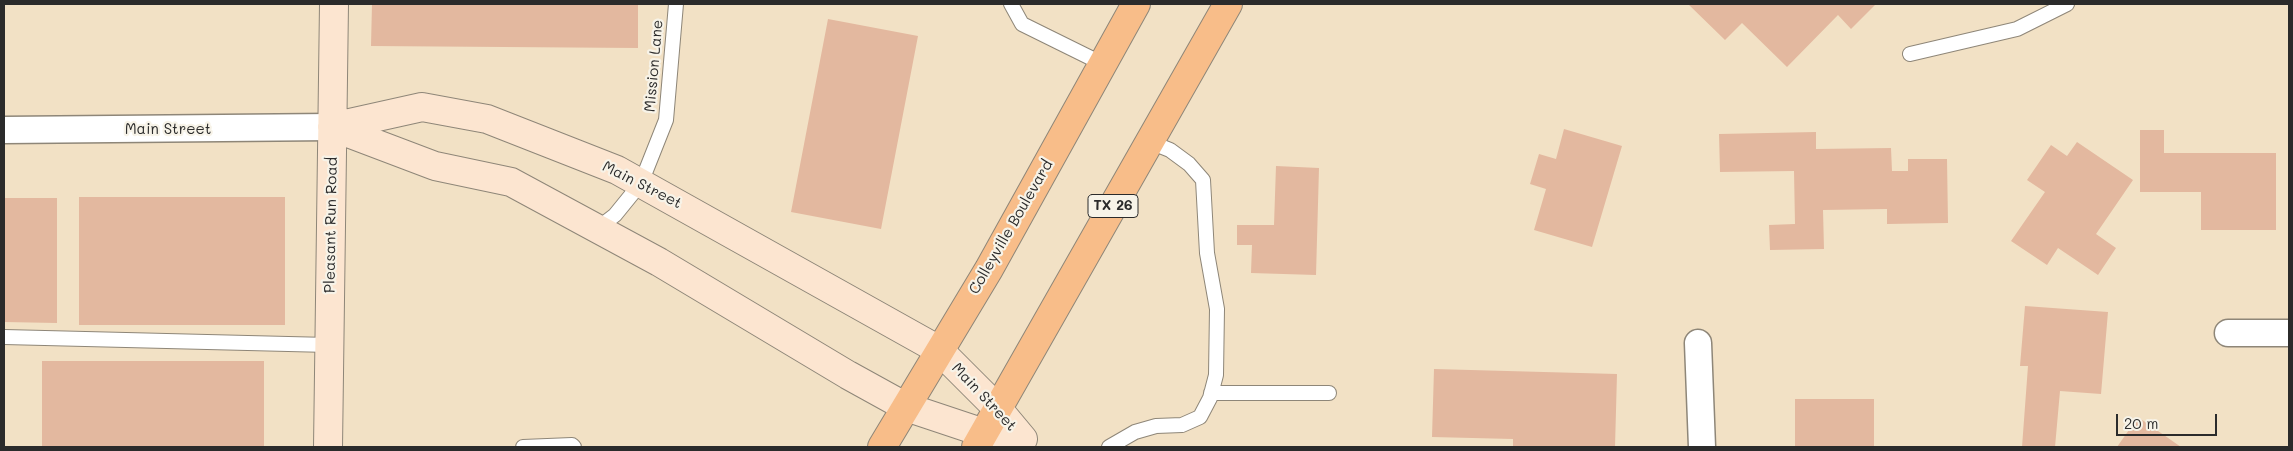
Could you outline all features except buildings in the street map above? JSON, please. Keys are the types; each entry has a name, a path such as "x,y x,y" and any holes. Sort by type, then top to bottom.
{"main road":[{"name":"Colleyville Boulevard","path":"882,447 989,269 1136,4"},
{"name":"TX 26","path":"980,440 1228,4"}],"street":[{"name":"Pleasant Run Road","path":"328,447 334,4"},
{"name":"Main Street","path":"4,130 332,127 422,107 487,119 617,170 939,350 998,409 1028,443"},
{"name":"Main Street","path":"332,127 435,166 511,182 659,262 848,375 906,407 980,440 1028,443"},
{"path":"2228,333 2289,334"},
{"path":"1698,343 1702,447"}],"lane":[{"name":"Mission Lane","path":"597,229 615,215 641,183 666,120 676,4"},
{"path":"1011,4 1022,24 1103,64"},
{"path":"1910,54 2017,29 2067,4"},
{"path":"1109,447 1134,432 1156,426 1182,425 1200,417 1211,393 1216,375 1218,308 1207,254 1203,180 1189,164 1176,154 1150,142"},
{"path":"4,337 329,345"},
{"path":"1211,393 1329,393"},
{"path":"523,447 572,445 574,447"}]}
